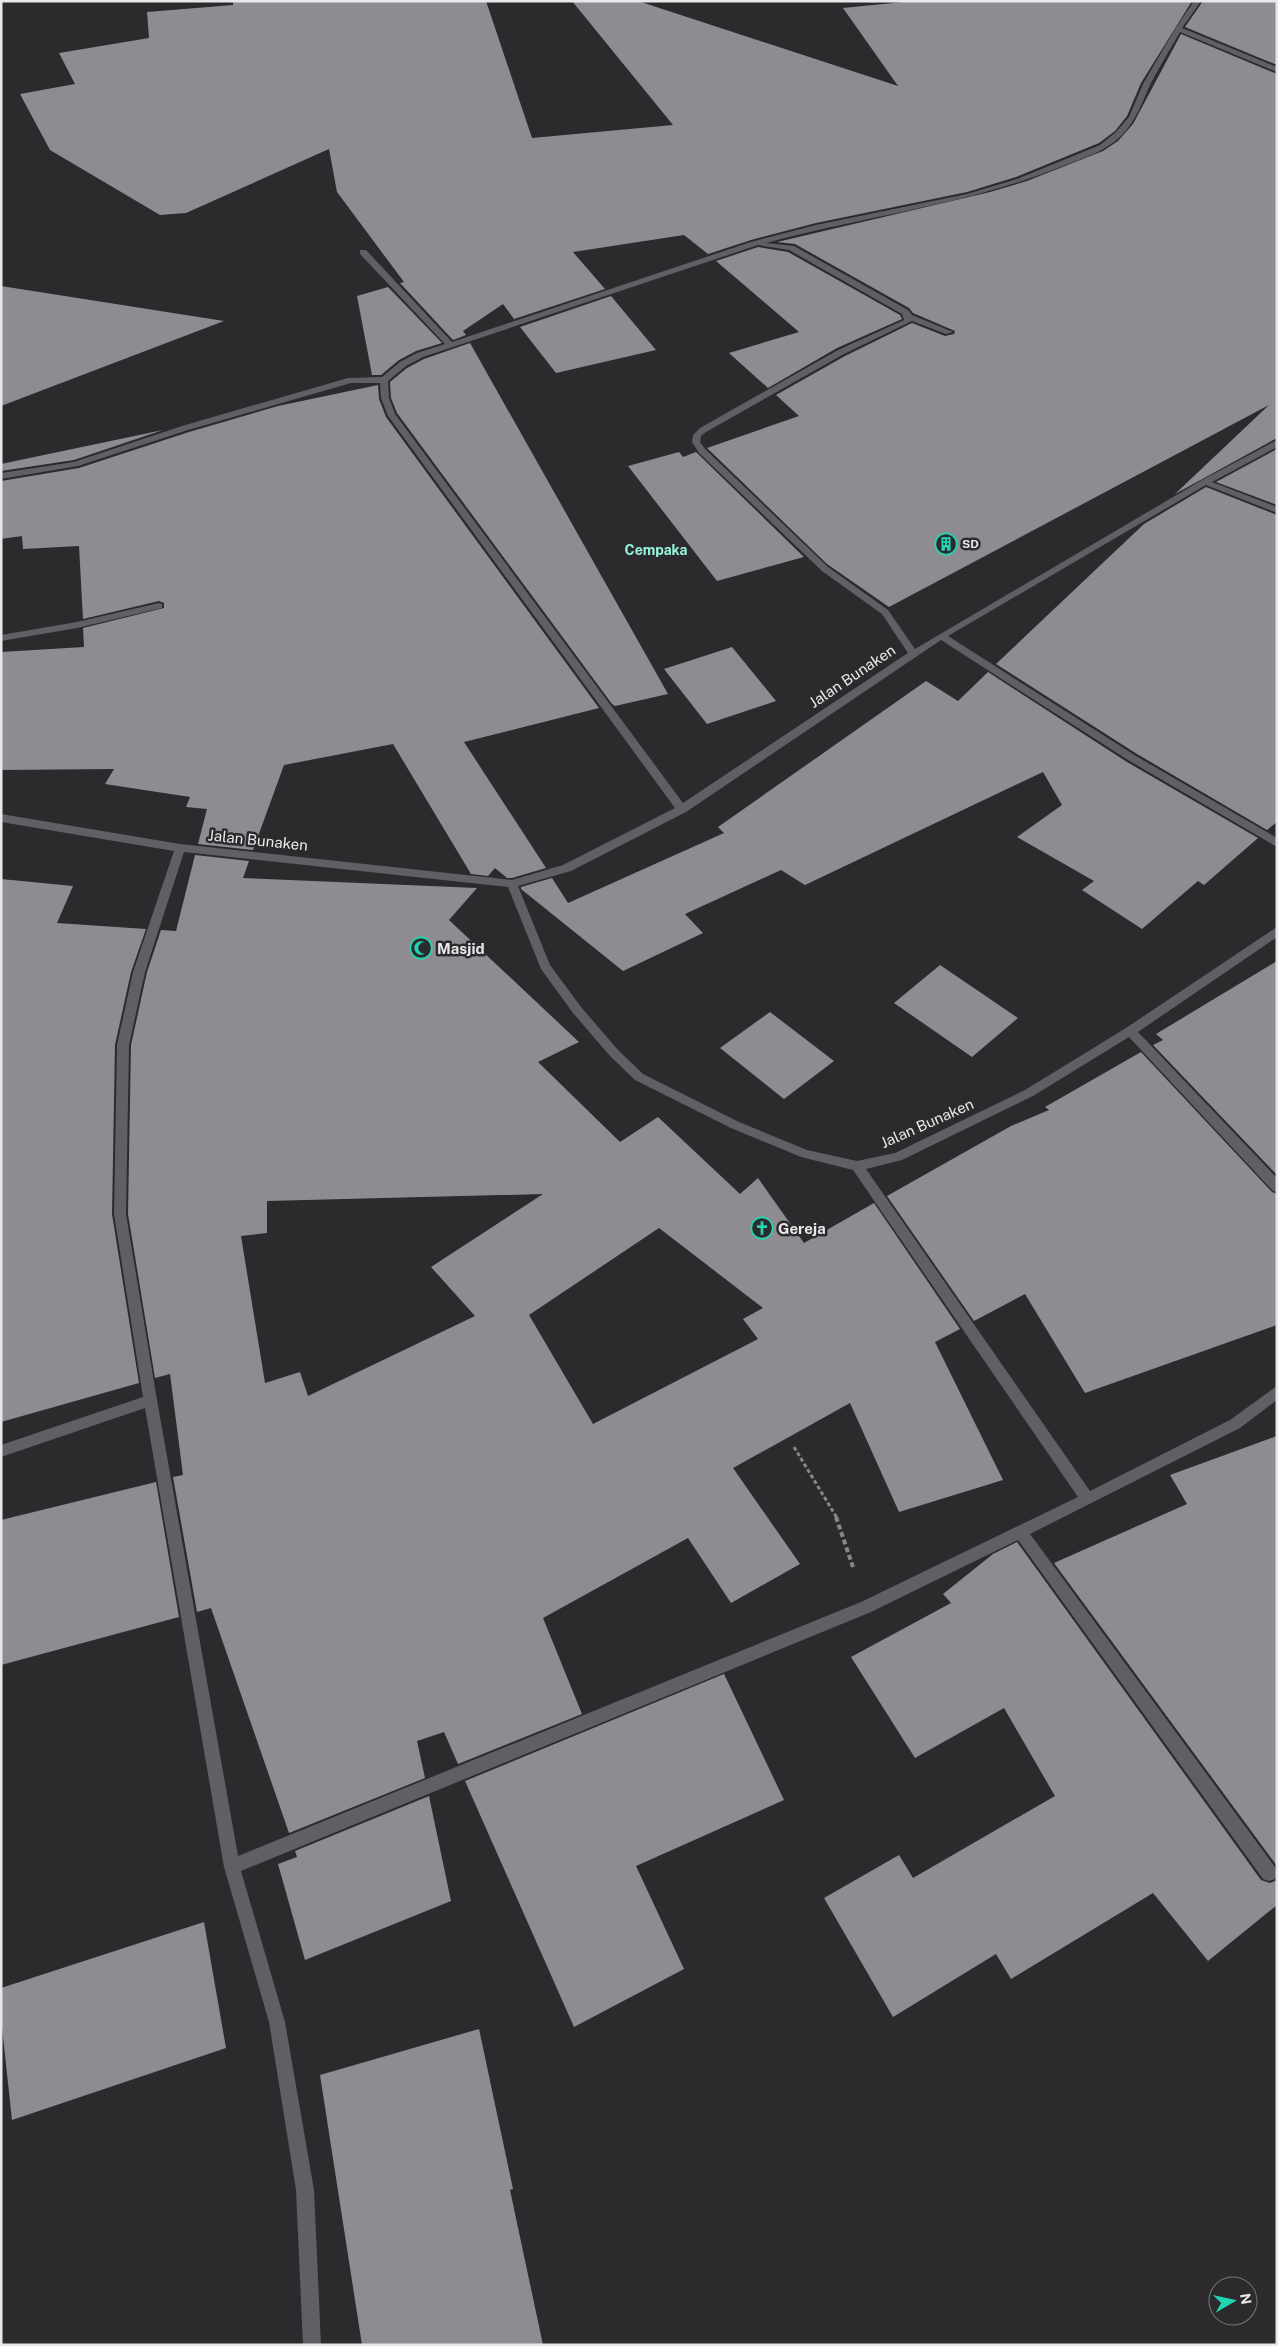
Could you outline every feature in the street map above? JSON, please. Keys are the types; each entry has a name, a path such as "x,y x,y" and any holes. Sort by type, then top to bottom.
{"street":[{"path":"861,1 874,1"},
{"path":"682,809 391,414 385,398 384,380 391,372 412,359 754,244 816,228 968,196 1054,169 1103,146 1132,118 1147,84 1178,29 1198,1"},
{"path":"1178,29 1277,70"},
{"path":"754,244 791,248 905,312 909,317 948,332"},
{"path":"363,252 451,346"},
{"path":"909,317 908,321 841,352 703,430 697,435 696,442 702,451 825,569 885,612 914,654"},
{"path":"1,476 76,464 185,428 343,382 363,379 384,380"},
{"name":"Jalan Bunaken","path":"1,818 180,848 512,884 567,868 682,809 941,636 1205,482 1277,443"},
{"path":"1205,482 1277,510"},
{"path":"1,638 77,625 159,606"},
{"path":"941,636 1132,758 1277,843"},
{"path":"180,848 139,972 123,1046 120,1214 150,1400 232,1867 277,2022 305,2190 312,2345"},
{"name":"Jalan Bunaken","path":"512,884 544,966 576,1010 614,1053 639,1077 735,1125 805,1154 839,1164 857,1166 898,1157 1029,1093 1130,1031 1277,931"},
{"path":"1130,1031 1277,1187"},
{"path":"857,1166 1088,1499"},
{"path":"232,1867 866,1607 1088,1499 1235,1424 1277,1392"},
{"path":"1,1451 150,1400"},
{"path":"1020,1532 1269,1873"}],"path":[{"path":"794,1447 835,1513 866,1607"}],"building":[{"path":"233,1 486,1 532,138 673,125 572,1 638,1 898,86 843,8 913,1 1192,1 1141,83 1127,116 1115,131 1099,143 1016,177 967,192 816,223 751,240 708,254 684,235 573,252 605,289 514,319 503,304 463,331 466,335 453,340 400,283 404,282 337,192 329,149 186,213 160,215 50,150 20,94 75,84 59,53 149,38 147,12 233,5"},
{"path":"1203,1 1277,1 1277,65 1185,27"},
{"path":"1181,34 1277,74 1277,438 1175,494 1269,405 889,607 827,564 707,448 799,416 776,395 845,356 912,323 945,336 954,334 955,331 913,313 909,308 795,244 777,242 990,192 1027,181 1103,151 1118,141 1133,124"},
{"path":"758,247 788,252 900,315 902,319 837,348 768,388 729,353 799,332 716,261"},
{"path":"1,286 224,321 1,406"},
{"path":"388,287 442,343 416,351 399,360 381,375 372,375 357,296"},
{"path":"611,296 656,350 556,373 520,327"},
{"path":"470,343 668,694 615,706 612,704 397,413 391,398 390,382 407,368 424,359"},
{"path":"378,385 379,399 386,417 599,708 464,742 546,868 512,878 507,878 495,868 488,876 471,874 393,744 284,765 253,850 198,844 207,809 186,807 190,797 105,784 114,769 1,770 1,652 84,647 83,628 164,608 164,603 159,601 83,619 79,546 23,549 22,536 1,539 1,481 79,468 189,432 278,406"},
{"path":"163,430 74,460 1,471 1,464"},
{"path":"1277,449 1277,505 1216,482"},
{"path":"679,452 683,457 696,452 804,557 717,581 628,466"},
{"path":"1206,487 1277,515 1277,822 1267,830 1137,754 996,664 1144,524"},
{"path":"732,647 776,701 707,724 664,669"},
{"path":"988,672 1127,762 1258,838 1204,885 1198,881 1142,929 1082,890 1094,881 1017,837 1062,805 1043,772 805,885 781,870 685,914 703,933 623,971 521,889 521,887 552,878 568,903 724,833 718,827 926,681 958,701"},
{"path":"195,855 249,861 243,878 477,888 449,920 579,1042 538,1062 620,1142 658,1117 740,1194 758,1178 804,1243 874,1203 960,1329 935,1342 1003,1480 899,1512 850,1403 733,1468 800,1564 731,1603 688,1538 543,1618 582,1714 458,1764 444,1732 417,1741 425,1778 289,1833 211,1608 197,1612 173,1477 183,1475 170,1374 155,1378 128,1214 131,1045 147,972 161,930 176,931","holes":["543,1194 431,1267 475,1316 308,1396 300,1372 265,1383 241,1236 267,1233 267,1201","659,1228 763,1308 743,1319 758,1339 593,1424 529,1315"]},
{"path":"1,879 73,886 57,923 146,929 131,972 115,1045 112,1214 139,1383 1,1422"},
{"path":"1277,961 1277,1175 1153,1045 1163,1040 1156,1034"},
{"path":"940,965 1018,1018 972,1057 894,1003"},
{"path":"770,1012 834,1061 784,1099 720,1048"},
{"path":"1141,1052 1272,1192 1277,1194 1277,1325 1085,1393 1025,1294 974,1321 887,1196 1011,1126 1049,1110 1045,1107"},
{"path":"1277,1436 1277,1866 1054,1563 1187,1504 1170,1475"},
{"path":"156,1482 179,1617 1,1665 1,1520"},
{"path":"1017,1542 1261,1880 1270,1883 1277,1880 1277,1905 1208,1961 1153,1893 1011,1979 996,1954 893,2017 824,1898 899,1855 913,1878 1055,1796 1004,1708 915,1758 851,1657 951,1603 943,1594 993,1554"},
{"path":"724,1674 784,1800 636,1866 684,1969 574,2027 465,1781"},
{"path":"429,1796 451,1901 305,1960 278,1864 297,1857 295,1851"},
{"path":"204,1922 226,2048 12,2120 1,2018 1,1988"},
{"path":"479,2029 513,2189 510,2190 543,2345 362,2345 320,2075"}],"place":[{"name":"SD","path":"946,544"},
{"name":"Masjid","path":"421,948"},
{"name":"Gereja","path":"762,1228"}],"district":[{"name":"Cempaka","path":"656,550"}]}
